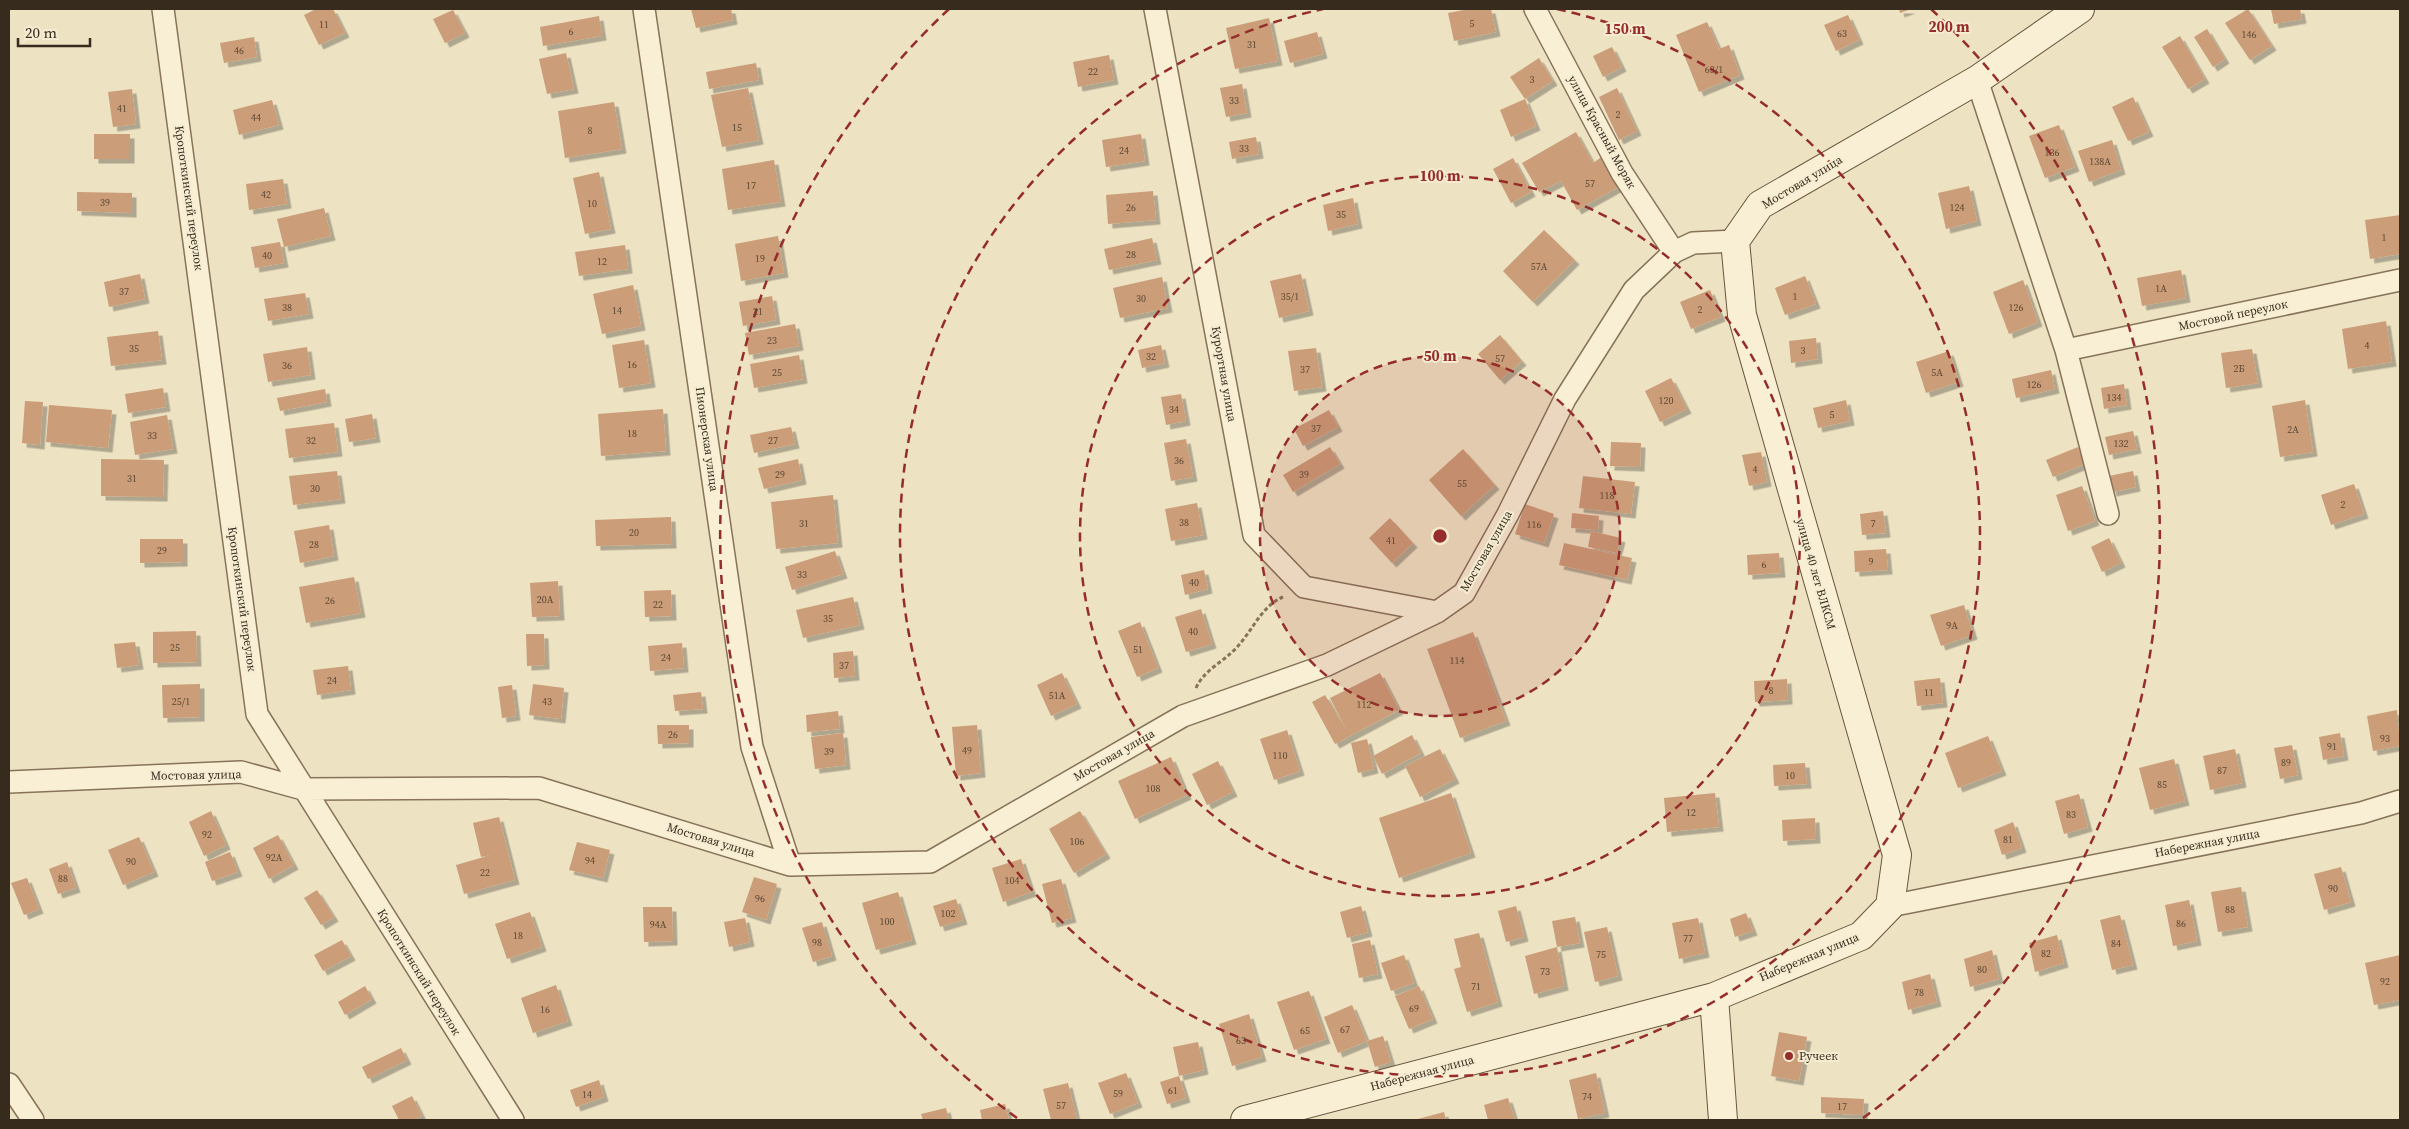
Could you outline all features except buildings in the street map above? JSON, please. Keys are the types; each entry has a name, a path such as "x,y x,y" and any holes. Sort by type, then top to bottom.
{"street":[{"name":"Кропоткинский переулок","path":"163,9 257,714 513,1120"},
{"name":"Пионерская улица","path":"644,9 752,747 790,865"},
{"name":"Курортная улица","path":"1155,9 1254,535 1304,587"},
{"name":"улица Красный Моряк","path":"1535,9 1622,173 1674,252"},
{"name":"Мостовая улица","path":"9,782 241,772 303,789 539,788 790,865 930,862 1183,716 1327,665 1437,612 1464,593 1508,514 1566,399 1634,290 1674,252 1693,243 1735,241 1760,205 1977,80 2080,9"},
{"path":"1977,80 2066,350 2108,514"},
{"name":"улица 40 лет ВЛКСМ","path":"1735,241 1742,315 1897,855 1890,906"},
{"name":"Мостовой переулок","path":"2066,350 2400,280"},
{"path":"1304,587 1437,612"},
{"name":"Набережная улица","path":"1245,1120 1714,997 1861,936 1890,906 2361,813 2400,801"},
{"path":"1714,997 1723,1120"},
{"path":"9,1084 33,1120"}],"path":[{"path":"1183,716 1200,679 1233,652 1272,602 1304,587"}],"place":[{"name":"Ручеек","path":"1789,1056"}]}
